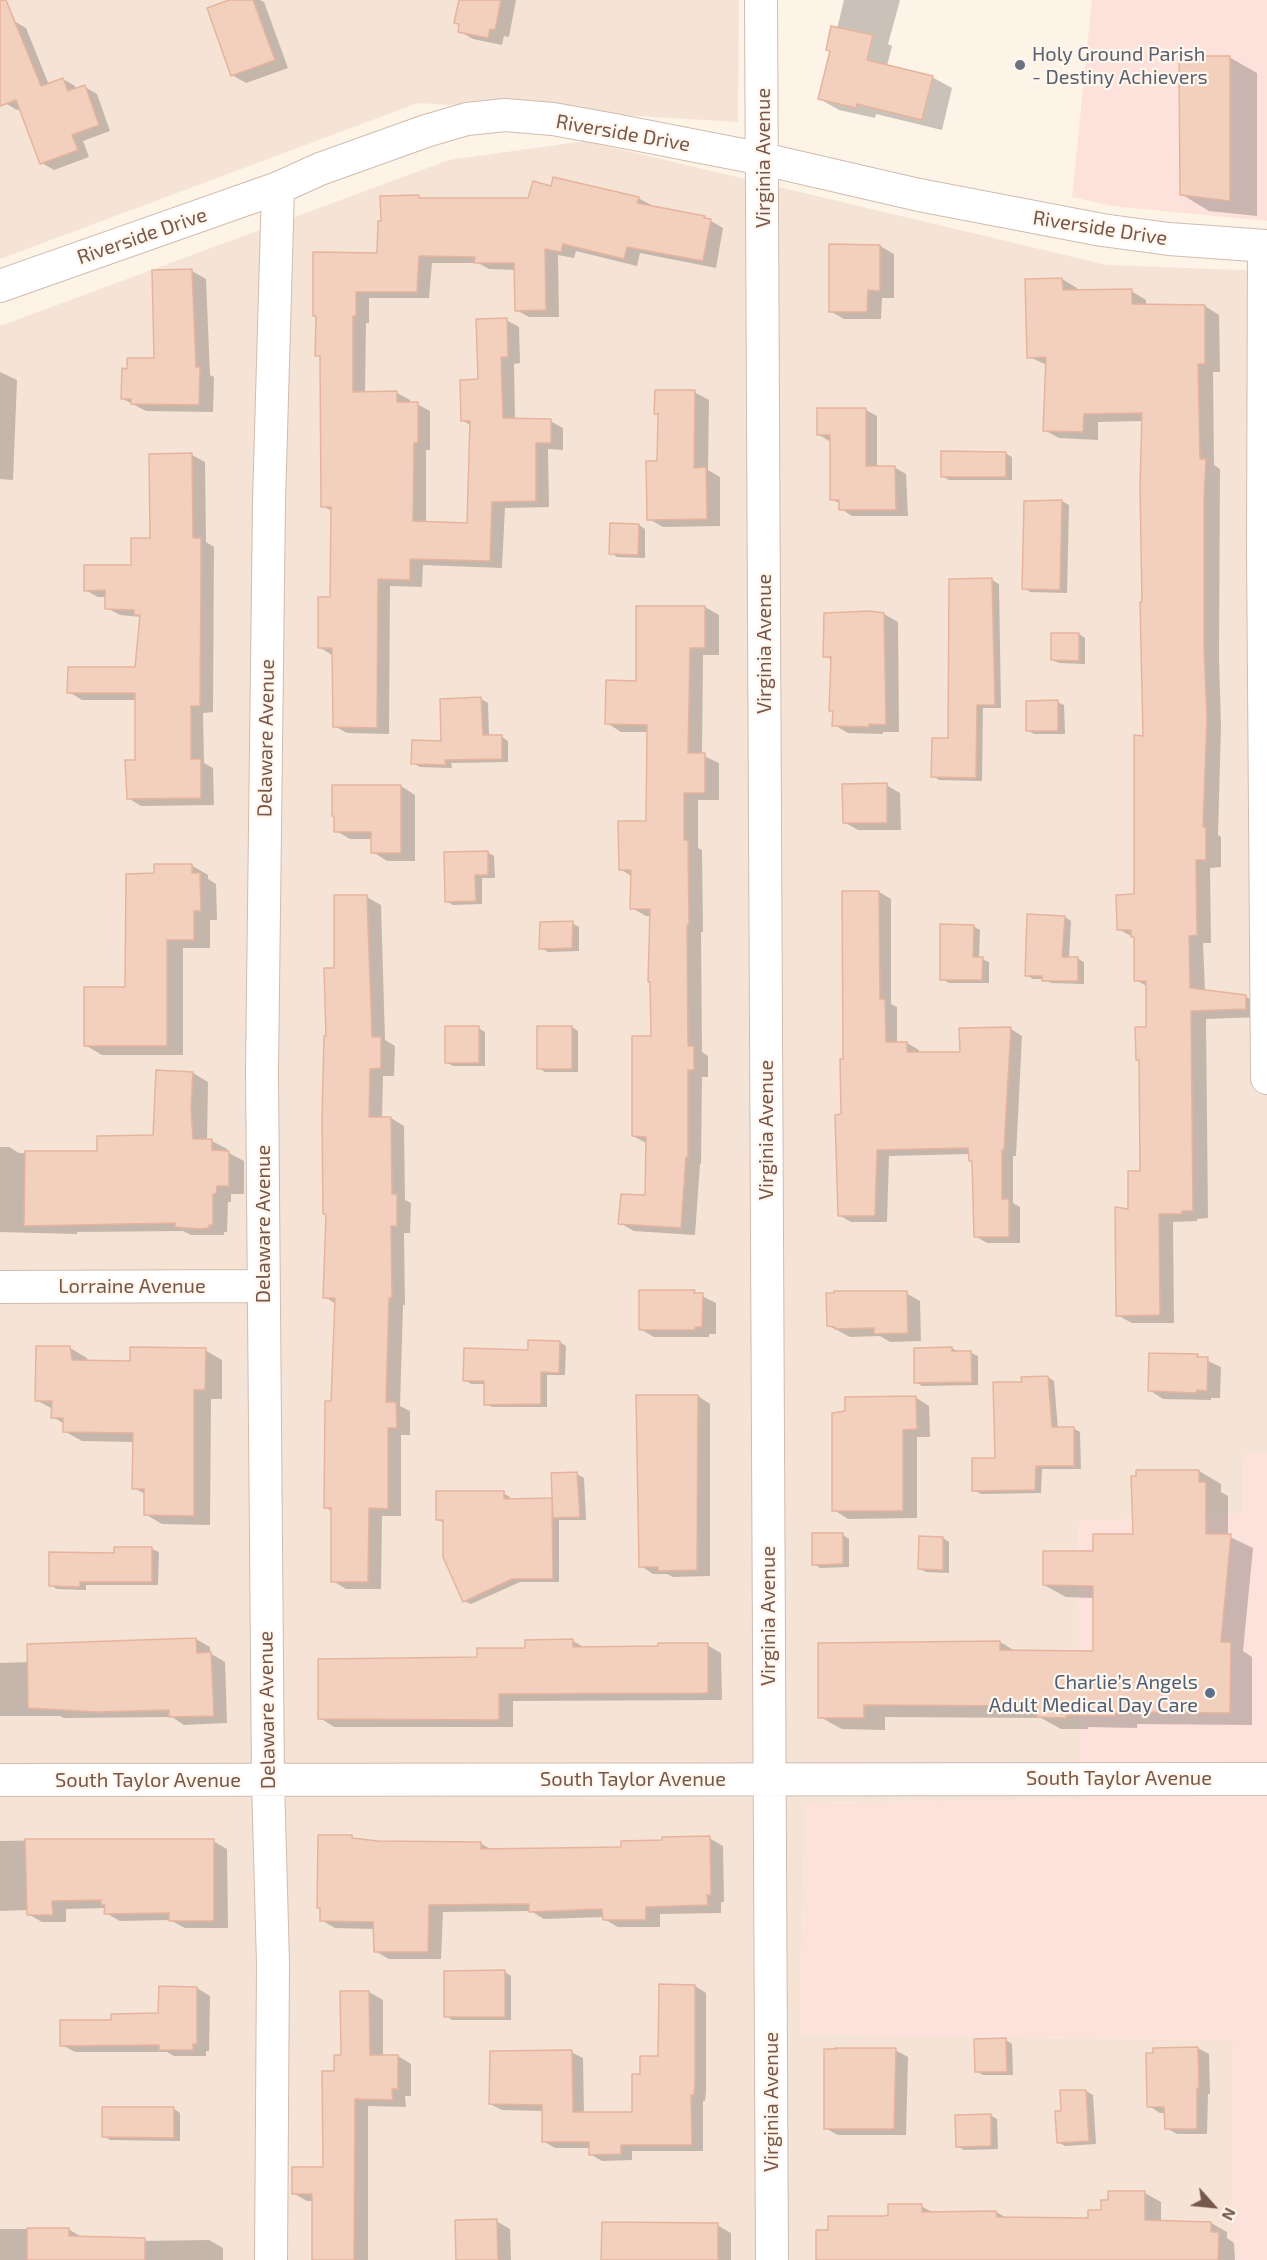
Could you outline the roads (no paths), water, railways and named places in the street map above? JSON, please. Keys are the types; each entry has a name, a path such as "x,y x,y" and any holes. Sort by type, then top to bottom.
{"street":[{"name":"Virginia Avenue","path":"761,0 772,2260"},
{"name":"Riverside Drive","path":"0,286 278,188 320,169 426,131 467,119 505,115 554,119 763,159 919,195 1044,220 1169,239 1266,246"},
{"name":"Delaware Avenue","path":"272,2260 273,1964 267,1780 262,1072 268,502 278,188"},
{"path":"1266,246 1263,549 1267,1078"},
{"name":"Lorraine Avenue","path":"0,1287 263,1286"},
{"name":"South Taylor Avenue","path":"0,1780 1267,1779"}],"place":[{"name":"Holy Ground Parish - Destiny Achievers","path":"1020,65"},
{"name":"Charlie’s Angels Adult Medical Day Care","path":"1210,1693"}]}
